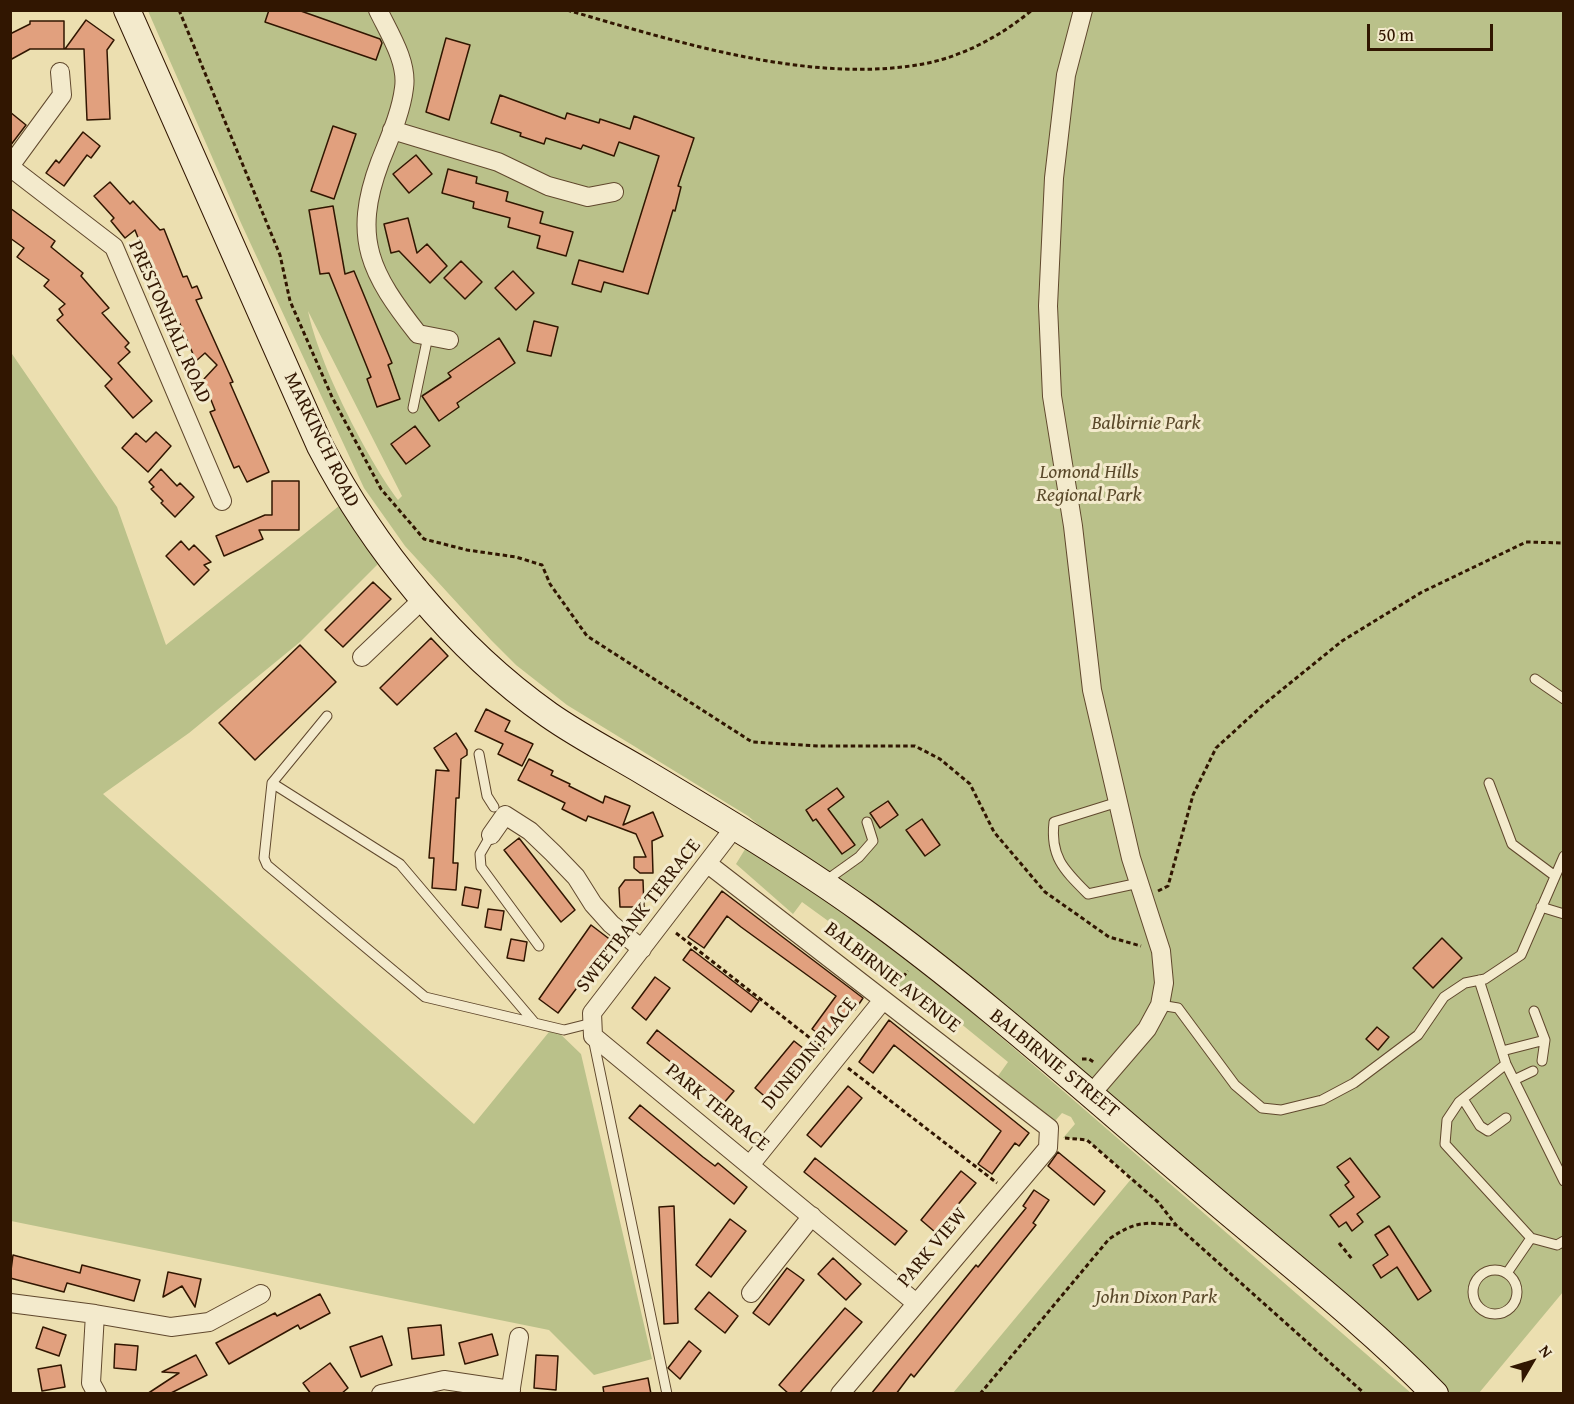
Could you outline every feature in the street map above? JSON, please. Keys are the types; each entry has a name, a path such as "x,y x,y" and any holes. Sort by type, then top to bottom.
{"main road":[{"name":"MARKINCH ROAD","path":"127,10 320,446 345,495 365,526 424,598 494,671 566,727 644,772"},
{"name":"BALBIRNIE STREET","path":"644,772 822,884 1100,1084 1435,1394"}],"street":[{"path":"378,10 398,51 405,86 392,130 369,190 367,224 371,263 393,301 418,334 449,340"},
{"path":"1083,10 1066,75 1054,178 1048,306 1052,396 1073,526 1092,690 1141,891 1161,951 1164,983 1161,1005 1147,1029 1100,1084"},
{"name":"PRESTONHALL ROAD","path":"60,72 62,96 10,167 114,247 222,501"},
{"path":"392,130 498,162 548,186 588,197 614,192"},
{"path":"362,657 424,598"},
{"path":"491,835 499,811 530,831 576,877 593,904 611,924 642,949"},
{"name":"SWEETBANK TERRACE","path":"593,1029 592,1013 734,828"},
{"name":"BALBIRNIE AVENUE","path":"708,864 1049,1132"},
{"name":"DUNEDIN PLACE","path":"750,1165 883,1000"},
{"name":"PARK TERRACE","path":"593,1029 916,1304"},
{"name":"PARK VIEW","path":"840,1394 1048,1148 1049,1132"},
{"path":"751,1293 812,1216"},
{"path":"10,1303 171,1327 209,1322 261,1294"},
{"path":"95,1314 91,1383 97,1394"},
{"path":"381,1394 444,1380 511,1392 519,1337"}],"lane":[{"path":"413,408 428,336"},
{"path":"1535,679 1563,699"},
{"path":"327,716 272,783 264,858 267,865 424,997 564,1030 593,1029 667,1394"},
{"path":"479,754 487,796 499,811"},
{"path":"272,783 400,864 534,1022"},
{"path":"1489,783 1512,844 1555,876"},
{"path":"1118,802 1054,822 1052,843 1066,873 1088,894 1141,891"},
{"path":"822,884 859,857 873,841 867,822"},
{"path":"491,835 480,854 481,867 539,946"},
{"path":"1161,1005 1178,1008 1235,1085 1262,1108 1281,1110 1322,1100 1354,1083 1418,1035 1444,997 1465,983 1485,979 1521,955 1563,856"},
{"path":"1541,907 1563,914"},
{"path":"1479,980 1506,1064 1563,1182"},
{"path":"1534,1011 1545,1040 1542,1061"},
{"path":"1502,1051 1545,1040"},
{"path":"1506,1064 1462,1099 1447,1120 1445,1144 1531,1238 1557,1245 1563,1241"},
{"path":"1514,1080 1533,1071"},
{"path":"1462,1099 1480,1126 1488,1131 1506,1118"},
{"path":"1507,1273 1531,1238"},
{"path":"1493,1270 1507,1273 1517,1285 1517,1300 1513,1306 1501,1314 1493,1315 1480,1309 1473,1296 1475,1281 1486,1272 1493,1270"}],"path":[{"path":"179,10 280,255 290,301 332,397 381,489 424,539 516,557 542,565 550,584 587,636 752,742 819,746 915,746 940,759 970,784 994,832 1045,892 1109,937 1161,951"},
{"path":"567,10 711,48 795,65 862,69 918,65 972,49 1017,23 1032,10"},
{"path":"1141,891 1168,886 1193,795 1216,748 1263,705 1342,641 1422,592 1526,542 1563,543"},
{"path":"663,923 1009,1192"},
{"path":"883,1000 907,970 914,974 926,960"},
{"path":"1074,1057 1089,1059 1100,1084"},
{"path":"1049,1132 1087,1140 1158,1202 1176,1226 1365,1394"},
{"path":"980,1394 1109,1239 1129,1226 1143,1222 1176,1226"},
{"path":"1339,1243 1352,1259"}],"green space":[{"name":"Lomond Hills Regional Park","path":"148,11 1563,11 1563,1292 1479,1393 1429,1393 748,816 567,705 516,665 405,546 364,488 241,223","holes":["308,311 402,496 398,500 358,435 322,357"]},
{"path":"10,351 117,507 166,645 339,506 380,562 300,642 189,733 103,794 474,1124 553,1027 581,1054 652,1359 594,1375 549,1330 11,1221"},
{"name":"John Dixon Park","path":"747,846 889,942 918,965 1411,1393 953,1393 1132,1178 1087,1140 1063,1138 1075,1124 1071,1117 1062,1113 1055,1121 998,1076 1008,1062 949,1014 941,1024 892,984 854,958 864,947 802,902 793,914 736,864"}],"building":[{"path":"269,10 298,10 380,39 382,43 376,60 265,22"},
{"path":"86,20 114,40 107,50 110,119 87,120 84,49 65,49"},
{"path":"30,21 64,21 64,49 30,49 10,60 10,34 30,24"},
{"path":"446,38 470,45 449,120 426,112"},
{"path":"500,95 565,119 567,113 599,123 600,119 630,129 634,116 694,138 678,186 681,187 675,211 673,210 648,294 604,282 601,292 572,284 579,260 623,272 659,156 619,142 614,156 583,145 581,149 546,138 544,144 520,136 521,133 491,123"},
{"path":"10,112 26,125 10,146"},
{"path":"333,126 356,134 334,199 311,191"},
{"path":"83,132 100,146 91,158 87,155 64,186 46,173 56,160 59,163"},
{"path":"416,155 432,174 409,193 393,174"},
{"path":"448,169 477,177 476,183 508,192 506,201 543,212 540,223 573,232 566,256 537,248 540,236 508,227 510,218 473,208 474,202 442,193"},
{"path":"110,182 130,204 133,201 160,230 164,229 183,277 187,276 192,288 197,286 202,298 196,300 233,382 230,383 269,472 247,482 239,466 234,468 210,412 215,410 203,380 217,365 205,353 196,361 174,310 167,312 135,230 125,238 111,221 114,218 94,196"},
{"path":"333,206 345,274 354,271 392,363 388,365 400,399 377,407 367,379 371,377 329,273 320,274 309,210"},
{"path":"10,208 55,241 51,247 83,273 81,276 109,308 102,313 129,343 125,347 130,352 118,363 152,401 133,418 105,386 112,379 57,320 63,315 59,309 65,304 44,286 49,280 17,257 24,248 10,238"},
{"path":"408,218 417,253 427,244 447,266 430,283 399,251 391,253 384,224"},
{"path":"461,261 482,282 465,299 444,278"},
{"path":"513,271 534,293 516,310 495,288"},
{"path":"534,321 558,327 551,356 527,351"},
{"path":"499,338 515,363 457,403 459,407 439,421 422,396 451,377 448,373"},
{"path":"415,426 430,446 406,464 391,444"},
{"path":"156,432 171,446 148,472 122,448 136,433 146,442"},
{"path":"161,469 177,486 180,483 194,497 175,517 151,489 154,487 149,482"},
{"path":"272,481 299,481 299,530 259,530 263,539 224,556 216,536 265,515 272,515"},
{"path":"181,541 189,550 194,545 211,562 204,565 209,570 194,585 166,556"},
{"path":"373,582 391,599 343,647 325,630"},
{"path":"431,638 448,656 397,705 380,688"},
{"path":"300,645 336,682 255,760 219,723"},
{"path":"486,709 510,721 505,731 533,744 522,766 498,754 503,744 475,731"},
{"path":"456,733 467,750 467,755 461,759 459,798 456,798 453,863 458,863 456,890 432,888 434,858 429,858 436,770 449,771 434,748"},
{"path":"529,759 553,771 551,775 570,784 569,786 603,803 605,796 630,806 623,825 653,812 663,836 652,841 653,873 640,873 634,868 634,857 646,857 636,834 588,816 586,821 562,809 565,803 518,780"},
{"path":"837,788 844,797 828,809 855,845 842,854 816,819 813,821 806,810"},
{"path":"888,801 898,815 880,828 870,813"},
{"path":"922,819 940,845 925,856 906,830"},
{"path":"519,838 575,910 561,922 504,850"},
{"path":"625,880 643,880 644,907 620,907 619,888"},
{"path":"465,887 481,890 478,908 462,905"},
{"path":"722,891 863,998 855,1010 850,1007 827,1040 812,1029 836,996 727,916 704,948 688,937"},
{"path":"488,909 504,911 501,930 485,927"},
{"path":"591,925 612,941 558,1013 539,999"},
{"path":"1442,938 1462,958 1433,988 1413,968"},
{"path":"511,939 527,942 524,961 507,958"},
{"path":"691,949 759,1001 751,1012 683,960"},
{"path":"655,977 670,988 646,1020 632,1008"},
{"path":"889,1020 1029,1133 1019,1146 1015,1143 992,1174 978,1164 1001,1131 894,1045 873,1073 859,1062"},
{"path":"1377,1027 1389,1037 1378,1050 1366,1039"},
{"path":"657,1030 734,1091 723,1104 647,1043"},
{"path":"794,1041 808,1052 769,1100 755,1088"},
{"path":"848,1086 862,1098 821,1147 807,1135"},
{"path":"640,1105 703,1157 715,1166 718,1163 747,1187 734,1204 629,1118"},
{"path":"1058,1152 1105,1191 1094,1205 1048,1166"},
{"path":"815,1158 907,1231 895,1245 804,1172"},
{"path":"1350,1158 1380,1197 1357,1214 1363,1222 1352,1231 1346,1222 1339,1227 1330,1215 1354,1197 1345,1185 1349,1182 1337,1167"},
{"path":"961,1171 976,1183 935,1232 921,1220"},
{"path":"1034,1190 1049,1200 1033,1223 1036,1225 914,1377 911,1374 896,1394 871,1394 976,1265 978,1267 1026,1208 1023,1206"},
{"path":"674,1206 678,1323 664,1324 659,1207"},
{"path":"730,1219 746,1231 711,1277 696,1265"},
{"path":"1389,1226 1431,1291 1418,1300 1397,1267 1381,1278 1373,1265 1388,1255 1375,1235"},
{"path":"13,1255 80,1273 82,1265 140,1280 134,1301 67,1283 64,1292 10,1278"},
{"path":"833,1258 861,1284 846,1300 818,1274"},
{"path":"787,1268 804,1280 769,1325 753,1313"},
{"path":"168,1272 201,1279 195,1307 182,1286 163,1297"},
{"path":"709,1292 738,1316 725,1333 695,1309"},
{"path":"320,1294 330,1313 300,1329 298,1325 229,1364 216,1343 275,1313 277,1316"},
{"path":"845,1308 862,1322 799,1394 789,1394 779,1385"},
{"path":"441,1325 444,1355 412,1359 408,1328"},
{"path":"43,1327 66,1335 59,1356 36,1348"},
{"path":"492,1334 498,1355 465,1364 459,1343"},
{"path":"382,1336 392,1365 361,1377 350,1347"},
{"path":"689,1341 701,1351 680,1379 668,1368"},
{"path":"115,1344 138,1346 136,1370 114,1368"},
{"path":"196,1355 207,1375 169,1394 147,1394 179,1373 162,1372"},
{"path":"536,1355 558,1356 556,1390 534,1388"},
{"path":"330,1363 348,1388 341,1394 311,1394 303,1383"},
{"path":"61,1365 65,1387 42,1391 38,1369"},
{"path":"648,1378 651,1394 604,1394 603,1387"}],"park label":[{"name":"Balbirnie Park","path":"1146,424"}]}
